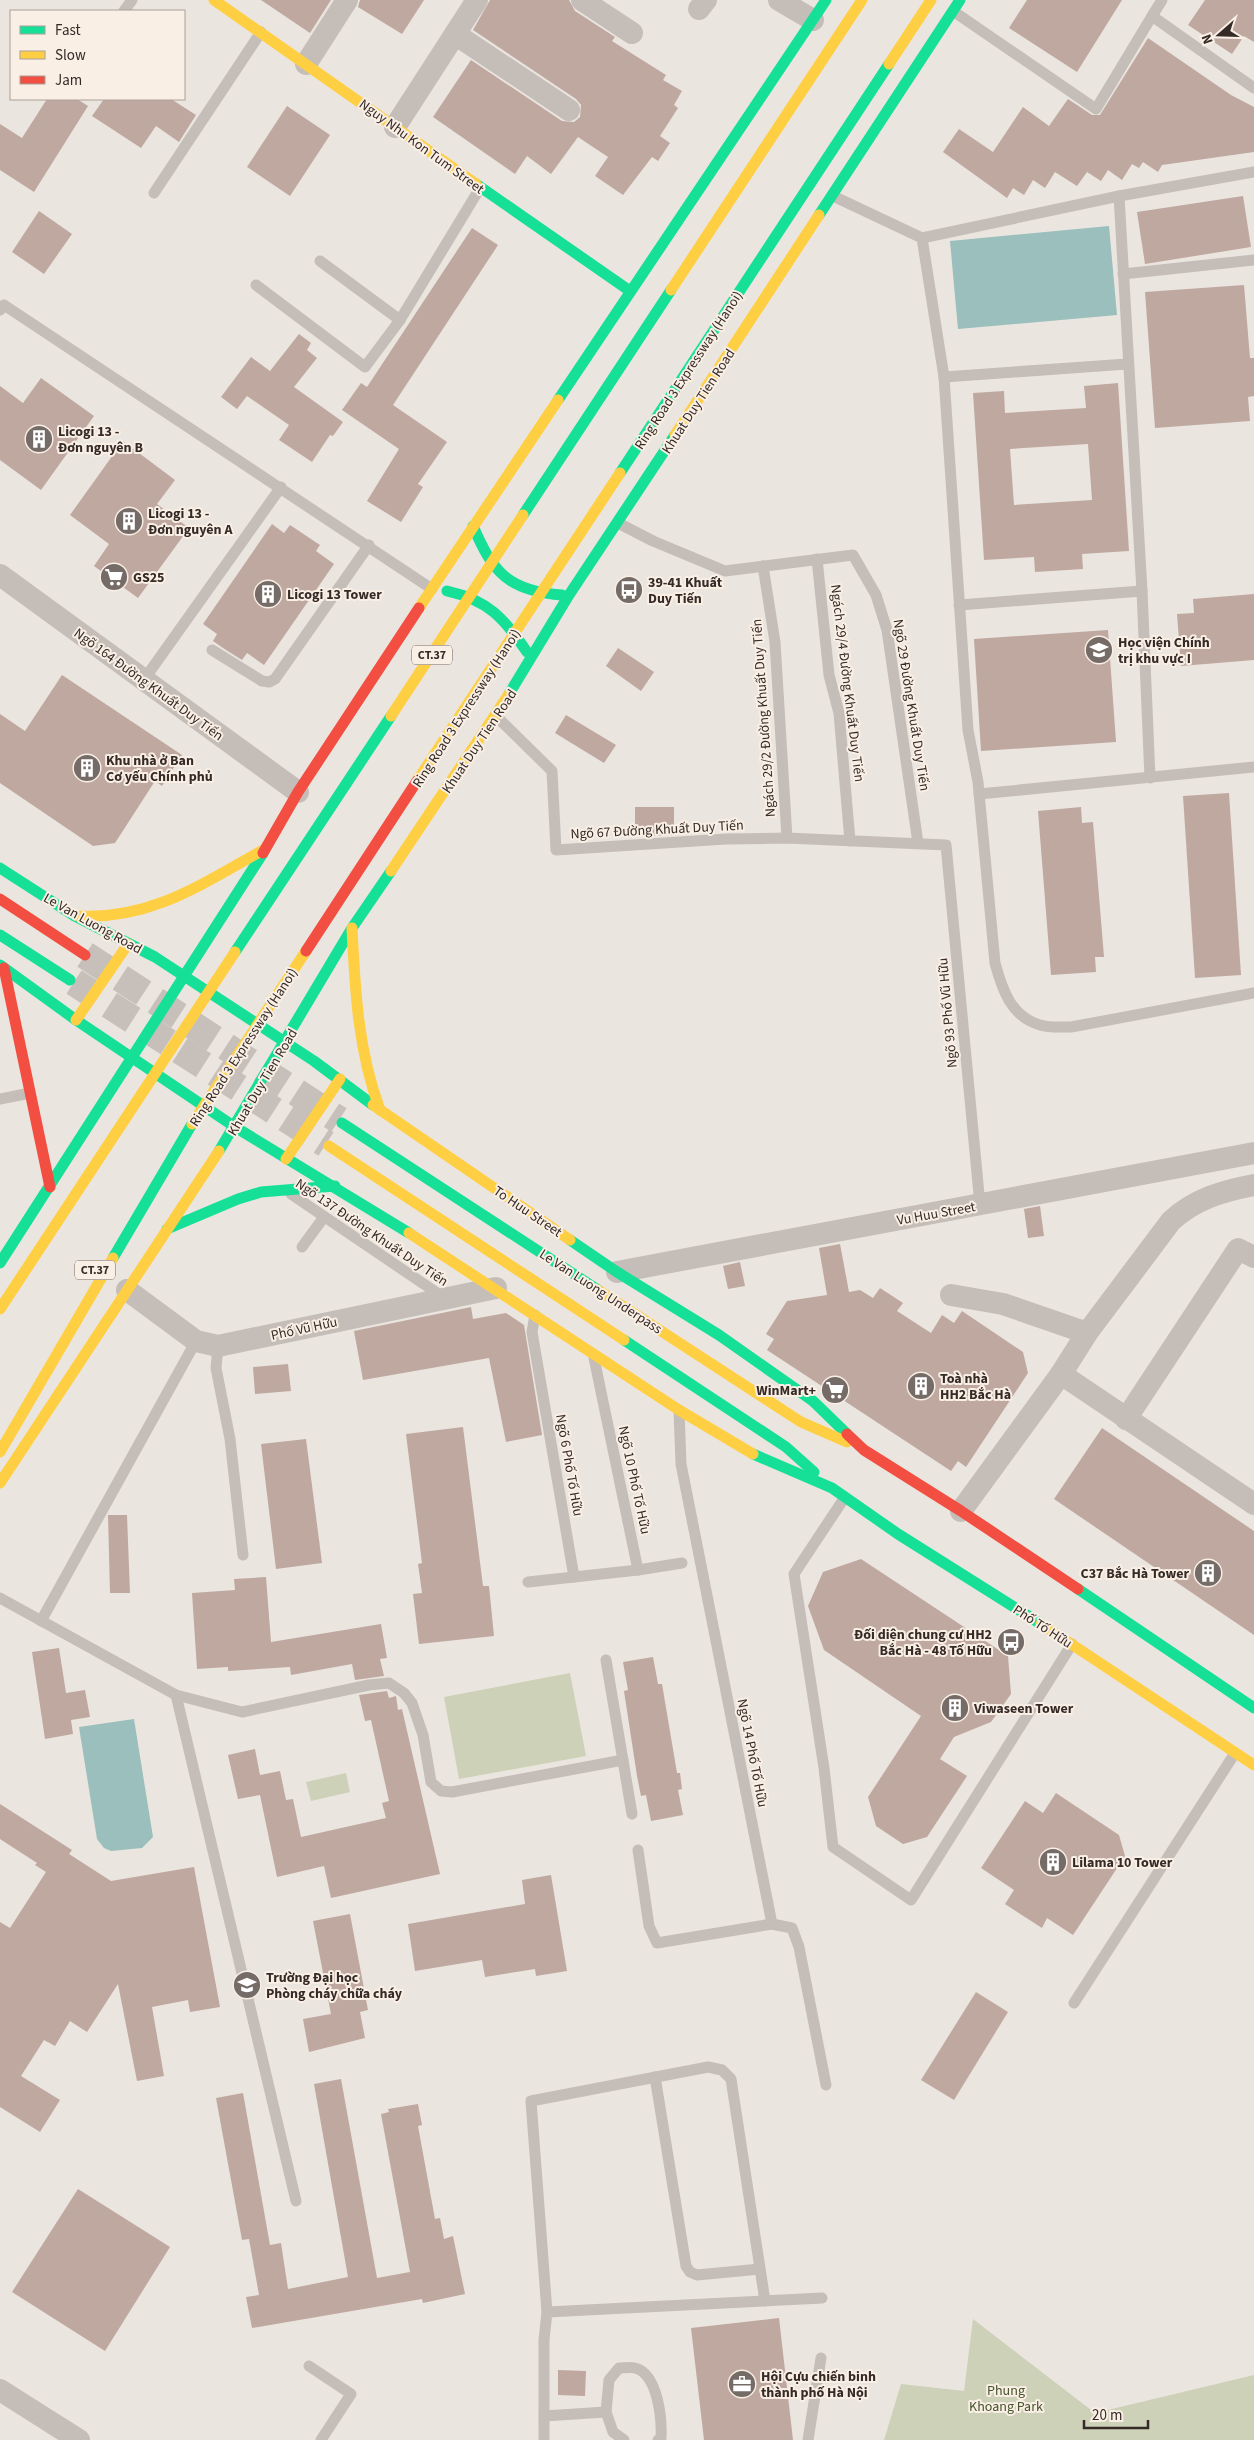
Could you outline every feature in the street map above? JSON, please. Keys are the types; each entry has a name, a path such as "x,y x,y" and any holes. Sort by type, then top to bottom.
{"main road":[{"name":"Nguy Nhu Kon Tum Street","path":"214,0 395,126 480,188 630,291"},
{"path":"0,1263 186,976 266,849 298,792 473,526 826,0"},
{"name":"CT.37","path":"0,1309 862,0"},
{"name":"Ring Road 3 Expressway (Hanoi)","path":"72,1304 931,0"},
{"name":"Khuat Duy Tien Road","path":"0,1483 235,1128 352,928 496,716 532,659 568,595 618,523 960,0"},
{"path":"473,526 485,556 502,577 520,587 536,592 568,595"},
{"path":"433,589 464,594 488,605 507,623 532,659"},
{"path":"73,915 104,917 129,914 178,894 266,849"},
{"name":"Le Van Luong Road","path":"0,868 73,915 155,957 186,976"},
{"path":"0,899 86,955"},
{"path":"352,928 360,1034 370,1086 380,1110"},
{"path":"0,935 70,980"},
{"path":"76,1020 128,944"},
{"path":"2,967 76,1020 235,1128 335,1186 496,1288 679,1410 758,1456 832,1488"},
{"path":"2,967 50,1187"},
{"name":"To Huu Street","path":"186,976 340,1079 380,1110 617,1272 718,1335 813,1401 864,1450"},
{"path":"286,1159 340,1079"},
{"name":"Le Van Luong Underpass","path":"342,1123 801,1422 864,1450"},
{"path":"0,1452 192,1124"},
{"name":"Le Van Luong Underpass","path":"329,1146 786,1447 832,1488"},
{"path":"167,1229 238,1199 261,1192 335,1186"},
{"path":"864,1450 961,1511 1254,1708"},
{"name":"Phố Tố Hữu","path":"832,1488 898,1534 1072,1644 1254,1766"}],"street":[{"path":"306,64 347,0"},
{"path":"395,126 477,0"},
{"path":"582,0 632,34"},
{"path":"779,0 813,20"},
{"path":"455,34 569,110"},
{"name":"Ngõ 164 Đường Khuất Duy Tiến","path":"0,575 143,681 298,792"},
{"name":"Vu Huu Street","path":"617,1272 1254,1153"},
{"path":"961,1511 1061,1374 1087,1333 1171,1221 1187,1206 1210,1195 1254,1185"},
{"path":"1126,1419 1238,1249 1254,1257"},
{"name":"Phố Vũ Hữu","path":"207,1343 496,1288"},
{"path":"127,1290 207,1343"},
{"path":"951,1295 1003,1304 1087,1333"},
{"path":"1061,1374 1254,1504"},
{"path":"0,2390 79,2440"}],"lane":[{"path":"953,11 1096,109 1162,0"},
{"path":"1152,16 1254,88"},
{"path":"154,193 261,32"},
{"path":"833,196 922,238 1118,196 1254,172"},
{"path":"256,285 365,367 400,320 480,188"},
{"path":"1118,196 1142,591 1150,778"},
{"path":"922,238 944,377 968,730 979,794 995,963 1002,989 1016,1012 1040,1026 1072,1027 1254,993"},
{"path":"1122,274 1254,260"},
{"path":"320,262 400,320"},
{"path":"1,306 281,487 433,589"},
{"path":"944,377 1127,364"},
{"path":"143,681 281,487"},
{"name":"Ngõ 29 Đường Khuất Duy Tiến","path":"618,523 653,541 725,571 852,555 876,595 888,630 918,843"},
{"path":"212,650 262,681 269,682 275,679 369,545"},
{"name":"Ngách 29/4 Đường Khuất Duy Tiến","path":"817,559 829,675 839,713 850,841"},
{"name":"Ngách 29/2 Đường Khuất Duy Tiến","path":"763,566 774,642 787,838"},
{"path":"959,605 1142,591"},
{"name":"Ngõ 67 Đường Khuất Duy Tiến","path":"496,716 552,771 556,850 726,838 787,838 918,843"},
{"path":"979,794 1254,768"},
{"name":"Ngõ 93 Phố Vũ Hữu","path":"918,843 946,845 980,1205"},
{"path":"0,1099 30,1093"},
{"name":"Ngõ 137 Đường Khuất Duy Tiến","path":"283,1189 444,1298"},
{"path":"302,1247 324,1217"},
{"name":"Ngõ 6 Phố Tố Hữu","path":"535,1313 532,1332 574,1577"},
{"path":"207,1343 216,1368 230,1439 242,1555"},
{"path":"41,1621 207,1343"},
{"name":"Ngõ 10 Phố Tố Hữu","path":"593,1352 638,1570"},
{"name":"Ngõ 14 Phố Tố Hữu","path":"679,1410 680,1464 772,1924"},
{"path":"845,1497 794,1574 824,1768 833,1847 911,1900 1072,1644"},
{"path":"528,1582 638,1570 682,1563"},
{"path":"0,1598 176,1695 242,1712 368,1685 389,1683 404,1693 412,1703 423,1735 431,1782 441,1791 452,1792 623,1760"},
{"path":"606,1660 632,1814"},
{"path":"176,1695 296,2201"},
{"path":"1074,2003 1235,1753"},
{"path":"638,1850 649,1926 657,1943 772,1924 792,1928 799,1947 826,2085"},
{"path":"544,2440 544,2340 547,2312 531,2101 708,2067 722,2070 731,2079 765,2301"},
{"path":"654,2077 686,2266 690,2272 697,2275 760,2269"},
{"path":"547,2312 822,2298"},
{"path":"808,2440 822,2358"},
{"path":"309,2366 351,2394 321,2440"},
{"path":"624,2440 613,2432 606,2412 609,2380 620,2368 636,2368 650,2378 662,2417 661,2438 658,2440"},
{"path":"544,2416 606,2412"}],"green space":[{"path":"570,1673 586,1756 459,1779 444,1697"},
{"path":"346,1773 350,1792 311,1801 306,1782"},
{"name":"Phung Khoang Park","path":"973,2319 1095,2413 1254,2375 1254,2440 884,2440 901,2384 964,2391"}],"water":[{"path":"1109,226 1117,315 958,329 950,241"},
{"path":"134,1719 153,1837 142,1848 111,1851 104,1848 97,1839 79,1727"}],"building":[{"path":"261,0 331,0 310,33"},
{"path":"360,0 424,0 402,34 358,7"},
{"path":"490,0 569,0 575,11 615,37 612,41 666,75 663,80 682,91 674,105 678,108 660,136 670,143 658,161 652,157 623,195 595,176 608,157 578,137 551,174 527,156 515,174 433,117 471,60 562,121 574,122 580,117 581,105 576,99 473,30"},
{"path":"1027,0 1122,0 1077,72 1009,28"},
{"path":"1205,0 1254,0 1254,42 1244,36 1232,54 1188,25"},
{"path":"1148,38 1231,95 1254,107 1254,152 1162,165 1158,172 1143,162 1139,168 1132,164 1122,180 1108,170 1101,181 1087,172 1077,186 1055,172 1045,188 1033,180 1024,195 1013,188 1007,198 943,152 959,129 993,152 1023,107 1049,126 1068,99 1092,115 1100,115"},
{"path":"46,100 79,100 88,106 34,192 0,170 0,124 22,138"},
{"path":"103,100 173,100 196,115 179,142 156,126 141,148 92,116"},
{"path":"287,106 330,135 290,196 247,167"},
{"path":"1243,196 1251,247 1145,264 1137,212"},
{"path":"39,211 72,234 44,274 12,252"},
{"path":"472,228 498,245 393,405 447,442 418,484 423,487 401,522 367,501 399,449 342,410 361,383 367,387"},
{"path":"1244,285 1250,358 1254,358 1254,396 1248,397 1250,421 1155,428 1145,292"},
{"path":"299,334 311,343 307,350 317,358 294,387 343,422 333,436 330,435 312,462 279,440 289,425 247,396 237,409 221,397 251,357 270,371"},
{"name":"Licogi 13 - Đơn nguyên B","path":"41,378 94,416 41,490 0,460 0,386 23,403"},
{"path":"1118,383 1129,551 1082,554 1083,569 1035,572 1034,557 984,560 973,393 1004,391 1005,413 1086,408 1084,386","holes":["1088,444 1092,500 1014,505 1010,449"]},
{"name":"Licogi 13 - Đơn nguyên A","path":"123,441 175,480 157,504 189,528 138,598 94,566 109,544 70,515"},
{"name":"Licogi 13 Tower","path":"272,524 284,533 290,525 320,545 316,551 334,564 264,665 247,653 242,660 223,648 213,641 217,634 203,624"},
{"path":"1254,594 1254,660 1181,666 1177,614 1194,613 1193,599"},
{"path":"1108,630 1116,742 981,751 974,639"},
{"path":"618,648 654,672 641,691 606,666"},
{"name":"Khu nhà ở Ban Cơ yếu Chính phủ","path":"62,675 182,755 162,786 155,781 115,843 93,846 0,783 0,714 25,731"},
{"path":"566,715 616,745 604,763 555,733"},
{"path":"1229,793 1241,975 1195,978 1183,796"},
{"path":"635,807 674,807 674,835 635,836"},
{"path":"1081,807 1082,823 1093,822 1104,957 1095,957 1096,972 1051,975 1038,811"},
{"path":"1040,1206 1044,1236 1028,1238 1024,1209"},
{"name":"Toà nhà HH2 Bắc Hà","path":"840,1244 849,1292 860,1290 873,1298 880,1288 903,1303 897,1311 931,1333 942,1315 954,1323 962,1311 1023,1352 1028,1373 966,1467 958,1461 951,1471 767,1350 774,1339 766,1334 787,1301 827,1295 819,1248"},
{"path":"740,1262 745,1286 728,1289 723,1266"},
{"path":"471,1307 473,1319 506,1313 524,1325 542,1435 506,1442 489,1358 363,1380 354,1331"},
{"path":"288,1364 291,1391 255,1394 253,1367"},
{"path":"463,1427 483,1586 489,1586 494,1636 419,1644 413,1594 422,1593 418,1564 422,1563 406,1434"},
{"name":"C37 Bắc Hà Tower","path":"1102,1428 1254,1531 1254,1635 1054,1499"},
{"path":"306,1439 322,1563 276,1569 261,1444"},
{"path":"108,1515 127,1515 130,1593 110,1593"},
{"name":"Viwaseen Tower","path":"861,1559 1008,1656 1011,1694 991,1722 954,1737 940,1759 967,1776 927,1837 903,1844 876,1826 868,1797 921,1716 824,1650 808,1606 823,1572"},
{"path":"266,1577 271,1642 381,1624 387,1658 380,1659 384,1676 355,1680 352,1664 291,1675 290,1667 228,1671 228,1667 197,1669 192,1593 235,1590 234,1579"},
{"path":"59,1648 66,1693 85,1690 90,1717 71,1720 73,1734 45,1739 32,1652"},
{"path":"653,1657 658,1684 662,1684 677,1773 680,1773 682,1789 678,1790 683,1815 651,1821 646,1795 641,1796 637,1776 624,1691 628,1690 623,1662"},
{"path":"387,1691 389,1698 396,1696 398,1710 402,1709 440,1874 331,1898 324,1866 277,1877 260,1795 238,1799 228,1755 255,1749 260,1775 280,1771 286,1800 293,1799 301,1837 386,1818 382,1803 389,1801 371,1720 365,1721 359,1695"},
{"name":"Lilama 10 Tower","path":"1056,1793 1119,1835 1125,1856 1073,1935 1047,1918 1042,1928 1005,1904 1014,1890 981,1868 1025,1801 1043,1813"},
{"path":"0,1804 72,1850 69,1854 111,1881 194,1867 220,2007 190,2012 188,2000 152,2007 164,2076 137,2081 118,1984 87,2032 70,2021 55,2046 44,2040 21,2076 60,2100 40,2132 0,2107 0,1922 10,1928 46,1872 35,1865 37,1863 0,1839"},
{"path":"551,1875 567,1971 536,1976 535,1969 485,1977 482,1960 415,1971 408,1924 525,1904 522,1880"},
{"path":"350,1914 368,2010 360,2012 365,2038 309,2052 303,2019 331,2014 313,1921"},
{"path":"976,1992 1008,2012 954,2100 921,2080"},
{"path":"341,2079 377,2278 410,2272 381,2114 389,2112 388,2109 418,2104 422,2125 418,2126 435,2219 440,2218 444,2239 453,2236 465,2294 423,2303 422,2299 252,2328 246,2297 259,2295 249,2239 242,2240 216,2098 243,2093 270,2245 281,2243 288,2289 348,2277 314,2084"},
{"path":"78,2189 170,2247 105,2351 12,2292"},
{"name":"Hội Cựu chiến binh thành phố Hà Nội","path":"779,2318 793,2440 704,2440 691,2328"},
{"path":"558,2370 586,2371 585,2396 558,2395"}],"tunnel":[{"path":"85,955 339,1120"},
{"path":"74,982 326,1144"}],"traffic: fast":[{"path":"558,400 826,0"},
{"path":"819,215 960,0"},
{"path":"620,473 889,64"},
{"path":"476,184 630,291"},
{"path":"523,515 671,290"},
{"path":"509,694 569,595 675,435"},
{"path":"473,526 488,556 505,577 529,589 562,595"},
{"path":"447,591 474,600 494,612 511,629 527,652"},
{"path":"235,952 391,716"},
{"path":"0,1263 263,853"},
{"path":"0,868 73,915 155,957 314,1061 373,1105"},
{"path":"219,1151 352,928 391,871"},
{"path":"0,935 70,980"},
{"path":"0,965 76,1020 235,1127 409,1233"},
{"path":"342,1123 598,1290"},
{"path":"113,1258 192,1124"},
{"path":"167,1229 238,1199 261,1192 335,1186"},
{"path":"570,1240 617,1272 719,1335 813,1401 847,1434"},
{"path":"624,1340 786,1447 814,1472"},
{"path":"753,1454 832,1488 898,1534 1041,1624"},
{"path":"1078,1589 1254,1708"}],"traffic: slow":[{"path":"214,0 476,184"},
{"path":"671,290 862,0"},
{"path":"889,64 931,0"},
{"path":"675,435 819,215"},
{"path":"419,608 558,400"},
{"path":"417,781 620,473"},
{"path":"391,716 523,515"},
{"path":"391,871 509,694"},
{"path":"78,916 105,916 153,906 198,886 265,849"},
{"path":"352,928 356,997 362,1043 380,1110"},
{"path":"76,1020 128,944"},
{"path":"192,1124 306,951"},
{"path":"0,1309 235,952"},
{"path":"286,1159 340,1079"},
{"path":"373,1105 570,1240"},
{"path":"329,1146 624,1340"},
{"path":"0,1483 219,1151"},
{"path":"409,1233 679,1410 753,1454"},
{"path":"0,1452 113,1258"},
{"path":"598,1290 801,1422 847,1442"},
{"path":"1041,1624 1254,1765"}],"traffic: jam":[{"path":"263,853 298,792 419,608"},
{"path":"306,951 417,781"},
{"path":"0,899 85,955"},
{"path":"4,968 50,1187"},
{"path":"847,1434 864,1450 961,1511 1078,1589"}],"place":[{"name":"Licogi 13 - Đơn nguyên B","path":"39,439"},
{"name":"Licogi 13 - Đơn nguyên A","path":"129,521"},
{"name":"GS25","path":"114,577"},
{"name":"39-41 Khuất Duy Tiến","path":"629,590"},
{"name":"Licogi 13 Tower","path":"268,594"},
{"name":"Học viện Chính trị khu vực I","path":"1099,650"},
{"name":"Khu nhà ở Ban Cơ yếu Chính phủ","path":"87,768"},
{"name":"Toà nhà HH2 Bắc Hà","path":"921,1386"},
{"name":"WinMart+","path":"835,1390"},
{"name":"C37 Bắc Hà Tower","path":"1208,1573"},
{"name":"Đối diện chung cư HH2 Bắc Hà - 48 Tố Hữu","path":"1011,1642"},
{"name":"Viwaseen Tower","path":"955,1708"},
{"name":"Lilama 10 Tower","path":"1053,1862"},
{"name":"Trường Đại học Phòng cháy chữa cháy","path":"247,1985"},
{"name":"Hội Cựu chiến binh thành phố Hà Nội","path":"742,2384"}]}
